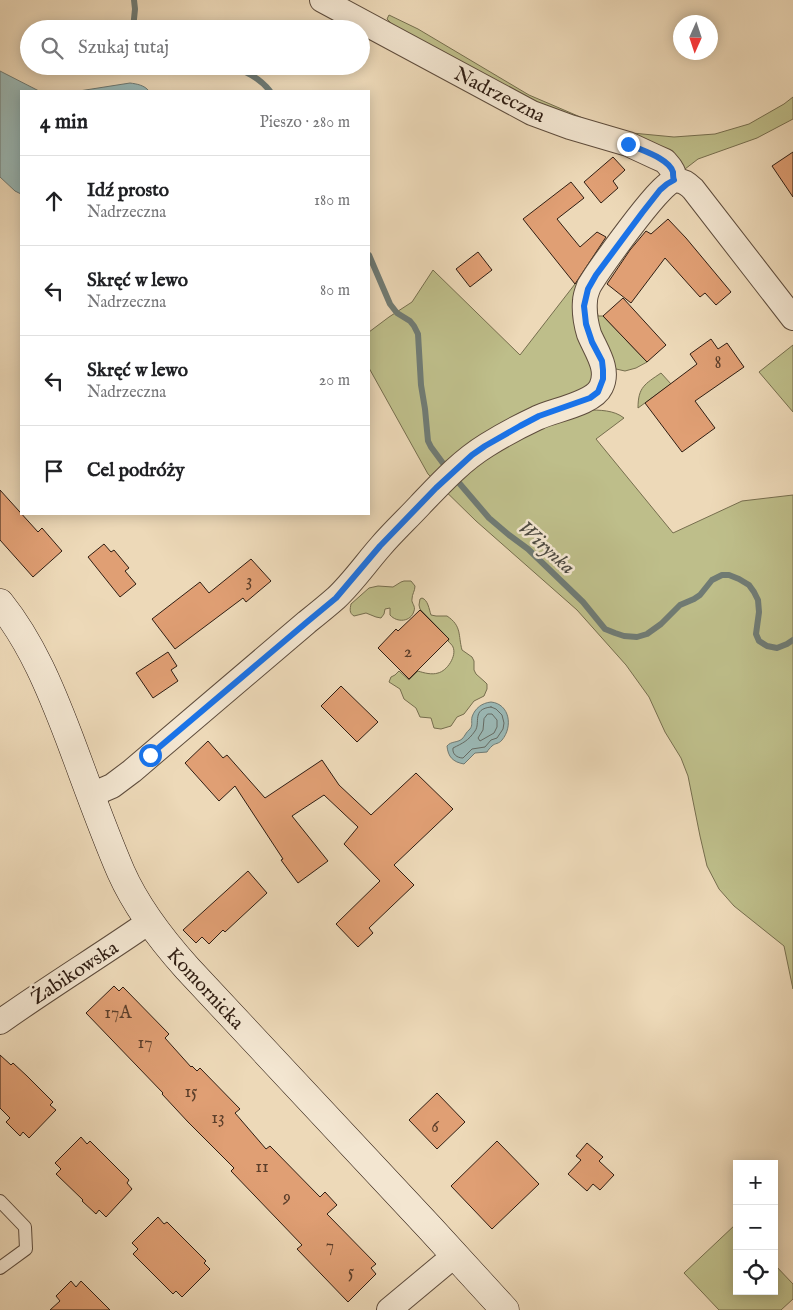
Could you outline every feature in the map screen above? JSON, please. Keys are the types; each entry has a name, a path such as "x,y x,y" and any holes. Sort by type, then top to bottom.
{"street":[{"name":"Nadrzeczna","path":"322,0 360,20"},
{"name":"Nadrzeczna","path":"370,26 532,112 570,128 628,144 665,162 673,172 674,180 688,184 693,189 793,318"},
{"path":"91,795 112,786 126,776 336,598 380,546 451,473 485,446 520,426 539,416 590,398 598,392 603,379 603,370 602,361 592,342 586,324 584,306 588,289 596,275 660,190 674,180"},
{"name":"Komornicka","path":"0,603 20,631 41,669 122,872 149,922 187,968 505,1310"},
{"name":"Żabikowska","path":"0,1022 36,996 149,922"},
{"path":"389,1310 455,1255"}],"lane":[{"path":"0,1201 25,1227 26,1249 0,1268"}],"green space":[{"path":"389,15 418,29 529,95 606,128 632,133 674,137 715,134 749,124 793,97 793,119 757,138 698,159 685,169 675,160 541,107 395,27 387,19"},
{"path":"596,263 595,364 587,410 602,410 624,418 596,439 673,533 742,501 793,495 793,989 784,946 734,906 719,889 707,866 688,776 681,758 665,732 649,697 626,665 577,610 476,521 428,474 370,370 370,331 412,302 433,270 520,355 575,284"},
{"path":"595,295 598,316 603,316 647,362 625,371 616,369 612,364 598,335"},
{"path":"793,345 793,412 759,372"},
{"path":"661,373 671,384 638,408 641,391"},
{"path":"404,581 411,581 415,586 412,596 414,609 412,615 407,619 393,618 390,615 390,608 385,609 381,618 366,613 354,616 351,614 351,604 369,588 378,586 393,587"},
{"path":"422,598 427,603 431,615 447,616 455,623 459,631 462,650 472,657 476,674 487,684 484,696 474,701 464,714 457,717 451,726 441,729 434,728 431,718 420,717 416,708 404,699 400,689 389,682 391,677 399,671 409,680 418,671 431,674 441,672 450,663 454,655 453,646 448,641 449,639 420,609 420,599"},
{"path":"733,1227 733,1295 778,1295 778,1268 793,1284 793,1299 781,1310 719,1310 684,1273"}],"water":[{"path":"0,71 37,90 20,90 20,194 0,177"},
{"path":"130,83 138,84 148,90 85,90"},
{"path":"491,702 506,711 508,729 505,735 501,741 493,745 487,752 475,753 464,764 457,762 450,756 447,746 462,739 471,728 472,717 475,711 482,705"}],"building":[{"path":"793,152 793,197 772,166"},
{"path":"613,157 625,170 613,181 618,188 601,203 584,182"},
{"path":"571,182 584,198 557,219 580,247 597,232 606,237 575,284 523,219"},
{"path":"668,219 731,292 716,305 705,293 700,297 665,258 631,303 607,284 630,250 646,231 651,234"},
{"path":"478,252 492,270 470,287 456,269"},
{"path":"623,298 666,345 647,362 603,316"},
{"path":"711,339 718,349 727,343 744,367 695,401 715,428 682,452 645,403 697,364 690,354"},
{"path":"0,490 20,512 20,515 23,515 38,532 42,528 62,551 33,577 0,540"},
{"path":"104,544 111,552 114,550 129,568 125,571 136,584 120,597 88,557"},
{"path":"251,559 271,581 246,602 243,598 175,649 152,619 200,582 209,593"},
{"path":"420,610 449,639 409,679 378,648 396,629 398,631"},
{"path":"168,652 177,666 171,670 178,681 153,698 136,673"},
{"path":"341,686 378,722 357,742 321,706"},
{"path":"208,741 223,758 227,755 265,798 322,760 339,785 371,815 416,773 453,809 394,865 414,885 369,928 373,933 358,947 336,924 380,881 344,844 358,827 324,795 292,816 328,861 298,883 281,860 283,859 235,786 219,801 185,763"},
{"path":"248,871 267,893 225,932 223,930 209,944 202,937 196,943 183,930"},
{"path":"114,986 119,991 123,987 169,1034 165,1038 191,1067 197,1071 200,1068 240,1109 235,1113 266,1149 270,1146 320,1197 325,1192 337,1205 327,1214 376,1264 371,1268 376,1274 348,1302 297,1249 302,1245 231,1171 234,1168 188,1122 163,1093 86,1013"},
{"path":"0,1055 11,1065 13,1063 27,1076 53,1102 50,1105 56,1110 29,1138 23,1132 20,1136 6,1122 10,1118 0,1108"},
{"path":"437,1093 465,1122 437,1149 409,1120"},
{"path":"81,1137 87,1144 90,1141 129,1180 127,1183 132,1189 106,1217 99,1210 96,1214 56,1174 61,1169 55,1163"},
{"path":"497,1141 539,1184 492,1229 451,1186"},
{"path":"587,1143 603,1157 599,1161 614,1175 600,1190 593,1184 587,1191 568,1174 581,1160 576,1156"},
{"path":"158,1217 164,1224 167,1222 206,1261 204,1263 210,1269 182,1297 176,1291 173,1294 133,1254 138,1249 132,1243"},
{"path":"71,1281 76,1287 81,1281 110,1310 50,1310 60,1301 56,1296"}],"waterway":[{"name":"Wirynka","path":"134,0 134,20"},
{"name":"Wirynka","path":"251,75 269,90"},
{"name":"Wirynka","path":"370,257 390,304 397,313 410,321 418,334 421,385 428,441 448,470"},
{"name":"Wirynka","path":"454,477 489,518 528,549 583,602 605,629 624,636 637,637 647,634 661,624 680,605 700,595 712,580 722,575 729,575 749,585 758,600 759,612 756,634 759,641 767,646 777,648 793,640"}],"route":[{"path":"150,755 336,598 380,546 436,488 472,455 539,416 590,398 598,392 602,386 603,370 602,361 592,342 586,324 584,306 588,289 596,275 660,190 674,180 673,172 665,162 628,144"}]}
